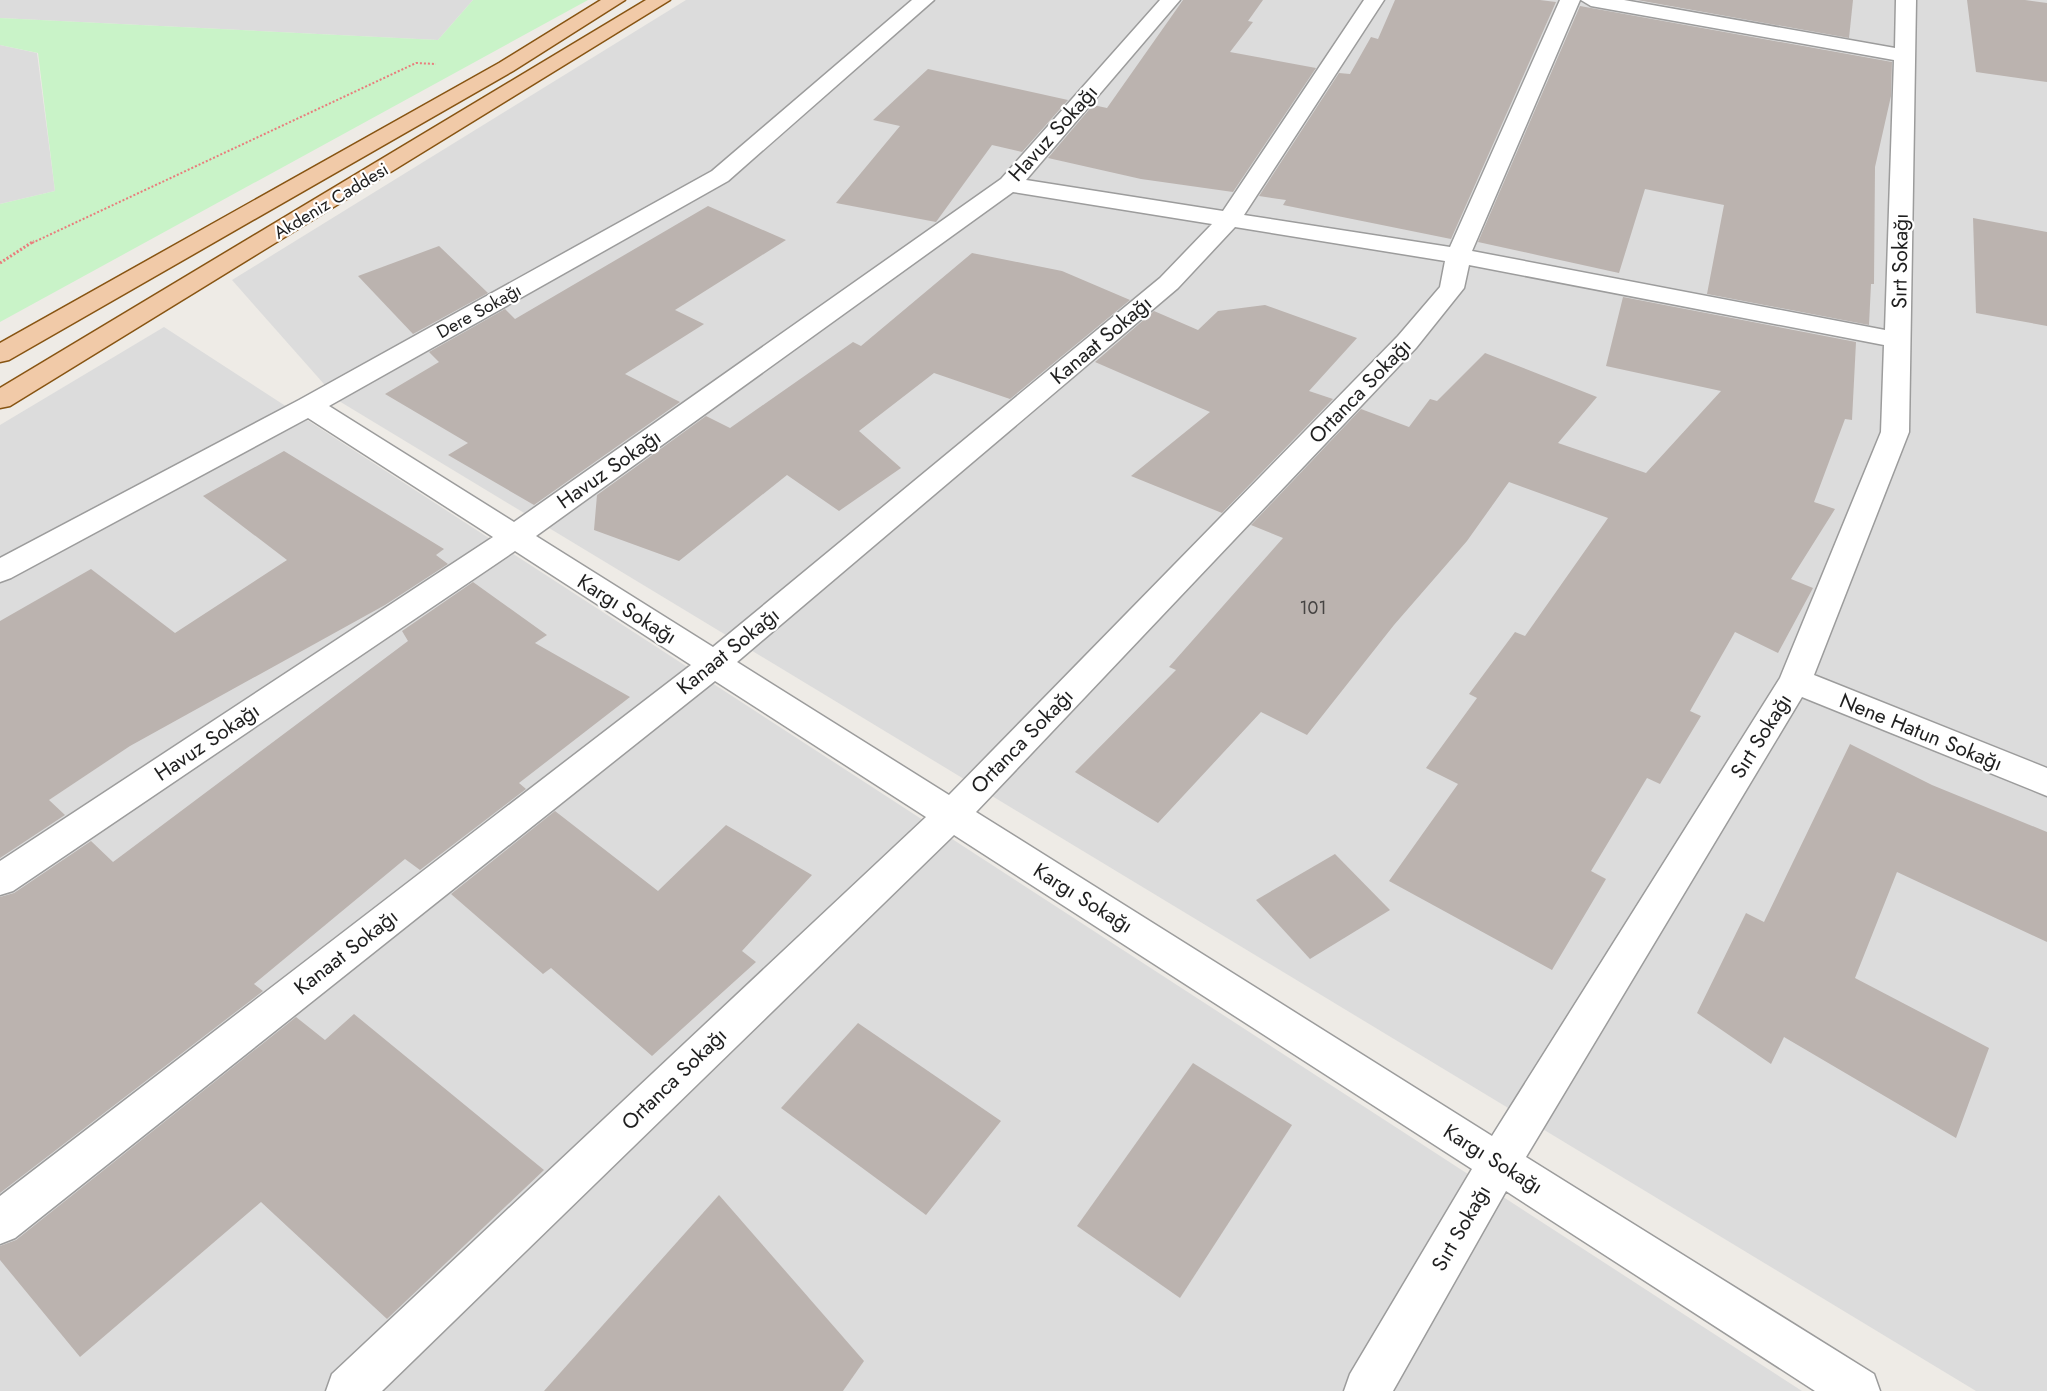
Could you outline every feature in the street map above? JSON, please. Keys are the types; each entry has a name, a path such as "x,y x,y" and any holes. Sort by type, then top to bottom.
{"main road":[{"name":"Akdeniz Caddesi","path":"0,354 506,67 615,0"},
{"name":"Akdeniz Caddesi","path":"0,400 660,0"}],"street":[{"name":"Dere Sokağı","path":"0,571 309,406 720,176 924,0"},
{"name":"Havuz Sokağı","path":"0,880 514,537 1008,184 1030,163 1170,0"},
{"name":"Kanaat Sokağı","path":"0,1223 714,664 1169,283 1229,220 1374,0"},
{"name":"Ortanca Sokağı","path":"349,1391 951,815 1407,342 1452,288 1458,256 1570,0"},
{"path":"1591,0 1904,56"},
{"name":"Sırt Sokağı","path":"1367,1391 1499,1163 1795,681 1895,432 1906,0"},
{"path":"1008,184 1458,256 1898,340"},
{"name":"Kargı Sokağı","path":"309,406 1857,1391"},
{"name":"Nene Hatun Sokağı","path":"1795,681 2047,782"}],"path":[{"path":"0,263 49,234 416,63 430,62"}],"shaded area":[{"path":"0,0 473,0 438,40 0,18"},
{"path":"686,0 2047,0 2047,1391 1976,1391 339,401 232,280"},
{"path":"0,45 37,53 55,191 0,204"},
{"path":"164,327 1802,1391 0,1391 0,425"}],"green space":[{"path":"473,0 588,0 0,322 0,204 55,191 38,53 0,45 0,18 438,40"}],"building":[{"path":"1183,0 1263,0 1248,21 1253,22 1230,52 1316,68 1233,192 1141,179 1048,158 1093,105 1107,108"},
{"path":"1395,0 1540,0 1556,2 1451,239 1283,205 1286,200 1259,196 1339,73 1350,74 1371,37 1378,39"},
{"path":"1637,0 1853,0 1849,38"},
{"path":"1967,0 2025,0 2047,3 2047,82 1976,72"},
{"path":"1580,6 1892,62 1891,96 1875,167 1874,284 1871,284 1869,325 1707,294 1724,205 1645,189 1619,273 1478,242"},
{"path":"928,69 1068,100 1022,152 992,145 936,222 836,203 900,126 873,120"},
{"path":"708,206 786,240 675,310 704,324 625,374 680,402 534,505 448,455 468,443 385,394 439,362 429,352 505,309 515,319"},
{"path":"1973,218 2047,232 2047,326 1976,313"},
{"path":"439,246 488,293 413,334 358,276"},
{"path":"972,253 1062,271 1130,300 1010,399 934,373 859,431 901,468 839,511 787,475 679,561 594,530 597,495 706,416 730,428 853,342 861,346"},
{"path":"1623,297 1856,342 1852,420 1845,419 1814,502 1835,509 1791,579 1813,588 1778,653 1735,632 1690,711 1701,716 1660,784 1647,778 1591,871 1606,879 1552,970 1389,881 1458,784 1426,768 1477,698 1469,694 1515,632 1525,636 1608,518 1509,482 1467,541 1394,625 1307,735 1261,712 1158,823 1075,772 1176,670 1169,667 1283,538 1251,525 1361,409 1409,427 1430,399 1437,401 1485,353 1597,397 1558,443 1646,473 1721,391 1606,366"},
{"path":"1265,305 1357,338 1309,391 1333,399 1222,513 1131,476 1210,412 1095,362 1154,311 1198,330 1218,311"},
{"path":"284,451 444,549 436,555 448,564 385,605 130,746 49,800 65,815 0,858 0,621 91,569 175,633 287,560 203,496"},
{"path":"473,582 547,635 535,643 630,697 519,783 526,789 420,870 405,859 254,984 263,991 0,1193 0,897 14,893 91,841 113,862 408,641 402,631"},
{"path":"1850,744 1932,785 2047,832 2047,942 1897,872 1855,978 1989,1048 1956,1138 1784,1037 1771,1064 1697,1013 1746,913 1764,922"},
{"path":"555,811 658,891 726,825 812,875 742,951 756,962 652,1056 551,968 543,974 451,894"},
{"path":"1335,854 1390,910 1310,959 1256,900"},
{"path":"354,1014 544,1170 387,1319 261,1202 80,1357 0,1260 0,1246 16,1240 296,1017 325,1040"},
{"path":"858,1023 1001,1121 926,1215 781,1108"},
{"path":"1193,1063 1292,1125 1180,1298 1077,1226"},
{"path":"719,1195 864,1361 843,1391 544,1391"}]}
